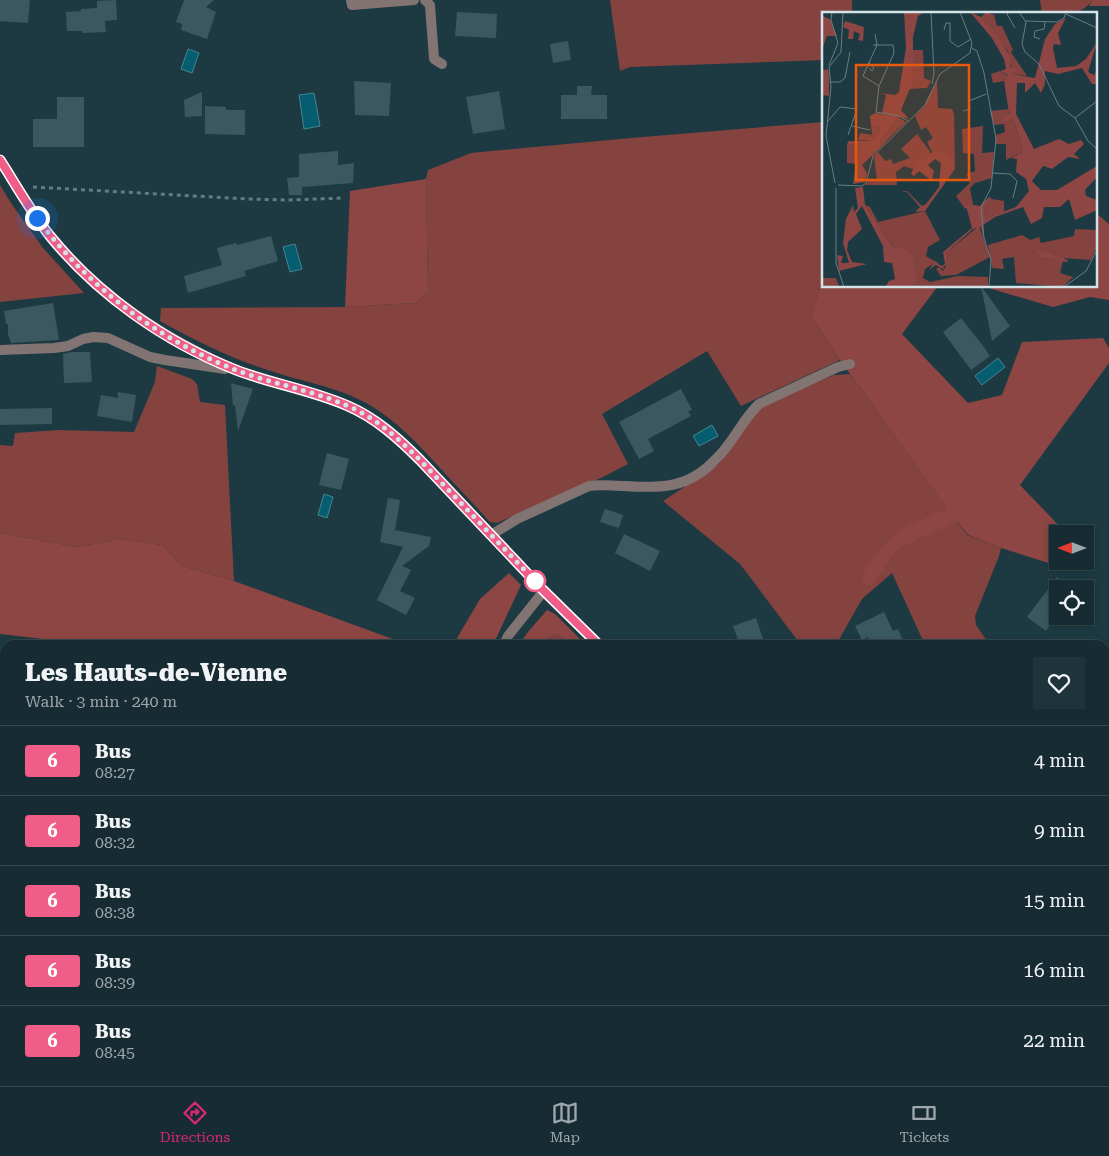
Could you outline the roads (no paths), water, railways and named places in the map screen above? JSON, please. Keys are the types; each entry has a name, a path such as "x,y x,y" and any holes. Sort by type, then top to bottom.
{"street":[{"path":"351,0 352,6 414,0"},
{"path":"425,0 430,5 434,59 442,64"},
{"path":"0,160 51,237 113,299 172,339 236,370 348,406 388,430 403,442 543,590 594,640"},
{"path":"0,350 54,348 68,346 83,339 94,337 108,338 150,357 236,370"},
{"path":"491,535 518,519 589,486 653,487 683,482 699,474 716,460 738,432 751,411 759,404 838,367 850,364"},
{"path":"506,640 543,590"}],"water":[{"path":"188,49 199,53 192,73 181,69"},
{"path":"314,93 320,126 304,129 299,95"},
{"path":"295,244 302,269 290,272 283,247"},
{"path":"998,358 1005,367 982,385 975,376"},
{"path":"712,425 718,436 699,446 693,436"},
{"path":"324,494 333,497 327,518 318,515"}]}
